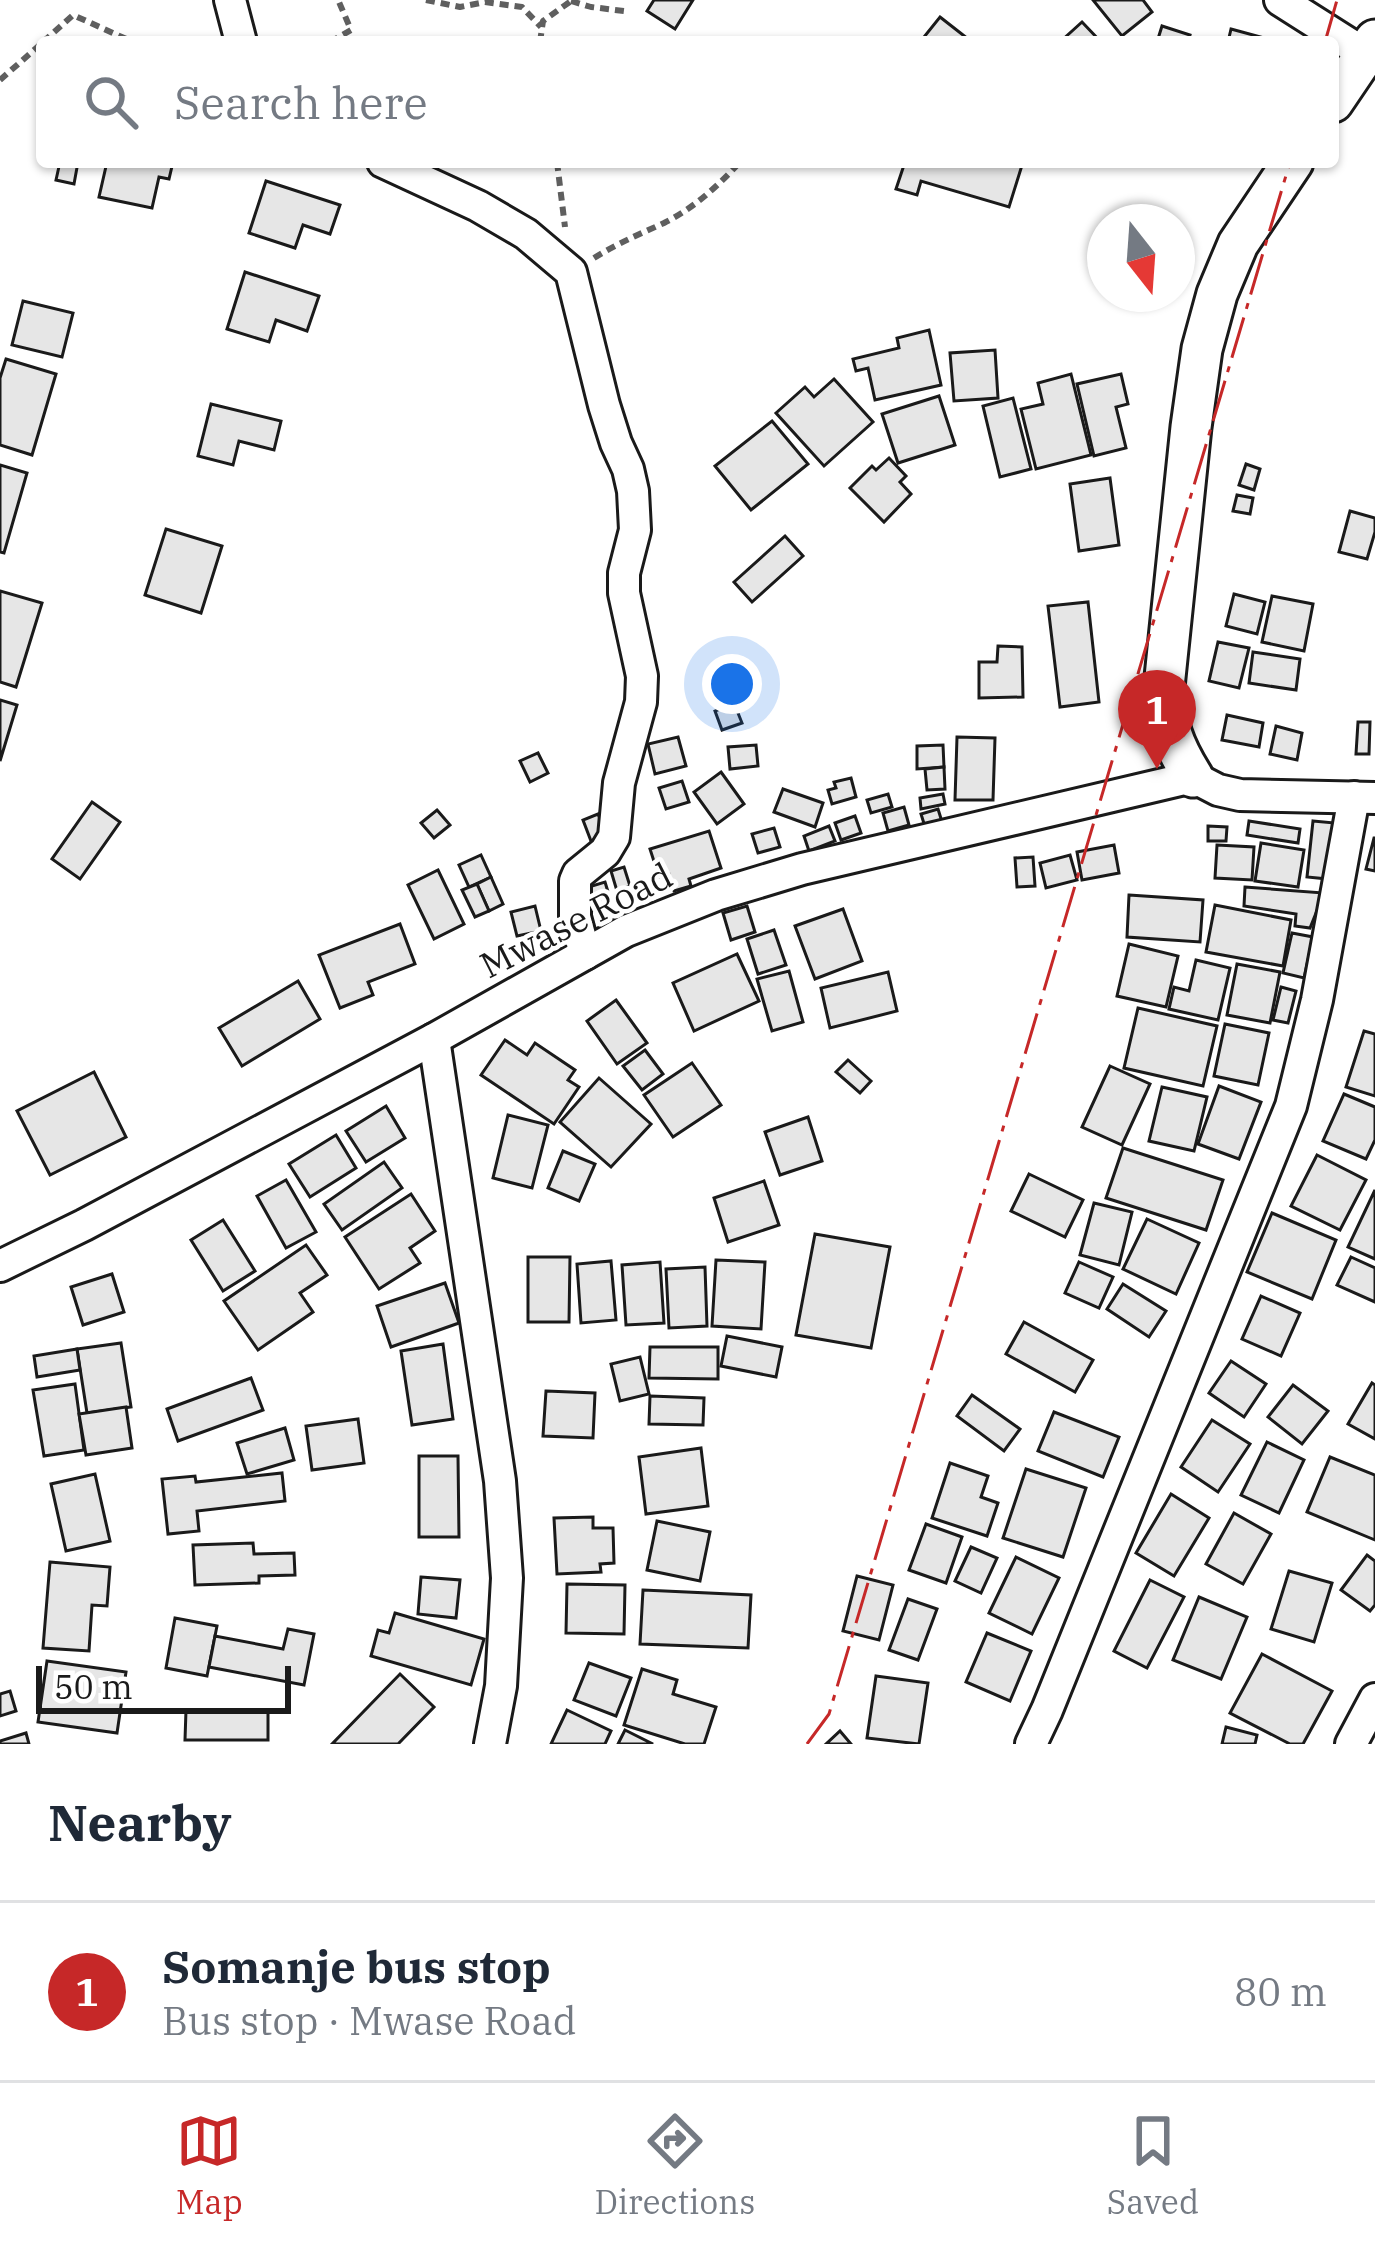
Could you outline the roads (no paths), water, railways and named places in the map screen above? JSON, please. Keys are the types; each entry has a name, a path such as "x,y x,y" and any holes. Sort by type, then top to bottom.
{"street":[{"path":"230,0 240,36"},
{"path":"1280,0 1370,47 1339,93"},
{"path":"396,168 526,234 571,272 604,406 633,491 635,530 624,593 642,676 641,702 619,783 614,837 575,881 575,916 585,954"},
{"path":"1031,1744 1291,1106 1364,798 1240,796 1218,790 1193,776 1166,719 1164,687 1202,349 1217,294 1238,244 1289,168"},
{"name":"Mwase Road","path":"0,1266 434,1039 626,931 716,895 802,869 1193,776"},
{"path":"434,1039 500,1480 507,1578 501,1686 490,1744"},
{"path":"1351,1744 1375,1700"}],"place":[{"name":"Somanje bus stop","path":"1157,769"}]}
